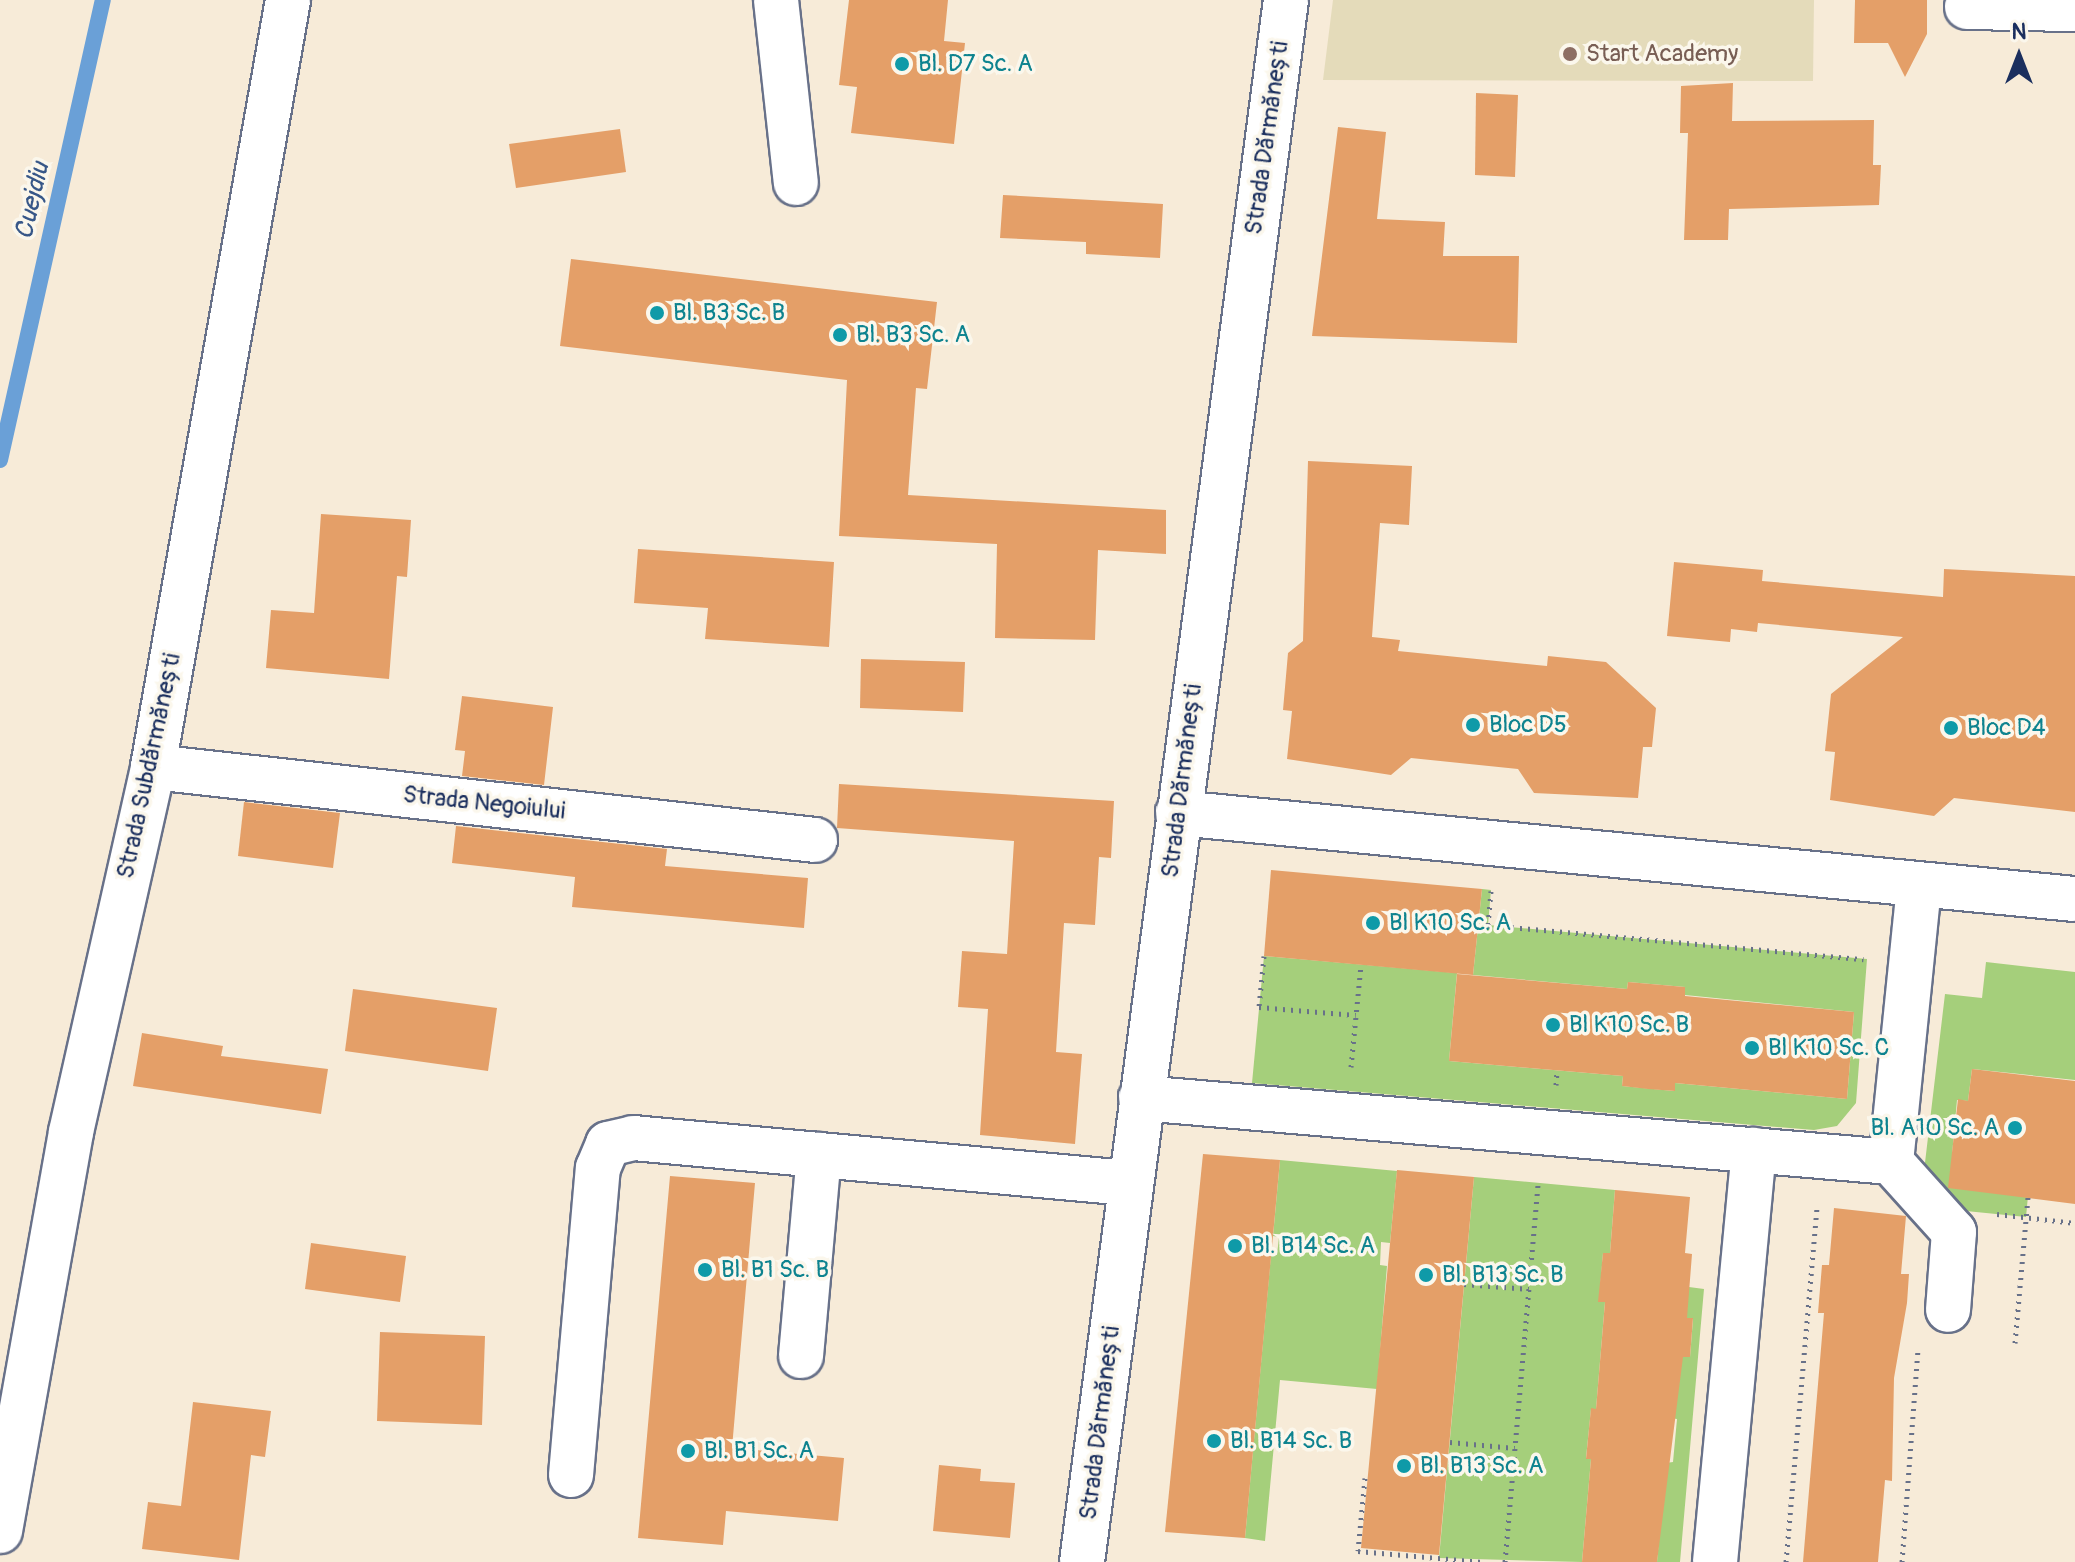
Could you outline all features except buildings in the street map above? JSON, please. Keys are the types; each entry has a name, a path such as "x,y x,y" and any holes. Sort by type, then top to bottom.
{"street":[{"name":"Strada Subdărmănești","path":"0,1531 71,1132 153,767 288,0"},
{"path":"776,0 796,183"},
{"name":"Strada Dărmănești","path":"1082,1562 1286,0"},
{"path":"1967,7 1992,3 2075,9"},
{"name":"Strada Negoiului","path":"153,767 815,840"},
{"path":"1178,813 2075,899"},
{"path":"1891,1162 1919,884"},
{"path":"1141,1098 1891,1162 1954,1232 1933,1325"},
{"path":"571,1475 598,1168 608,1144 633,1138 1130,1183"},
{"path":"1715,1562 1754,1150"},
{"path":"801,1356 819,1155"}],"path":[{"path":"1491,884 1488,925 1867,959"},
{"path":"1264,956 1259,1007 1356,1015"},
{"path":"1351,1076 1361,965"},
{"path":"1505,1562 1538,1183"},
{"path":"2015,1343 2028,1196"},
{"path":"1786,1562 1814,1206 1824,1207"},
{"path":"1983,1213 2075,1223"},
{"path":"1464,1284 1529,1289"},
{"path":"1902,1562 1933,1325"},
{"path":"1450,1442 1515,1448"},
{"path":"1365,1478 1358,1551 1483,1562"}],"shaded area":[{"name":"Start Academy","path":"1333,0 1814,0 1813,81 1323,80"}],"green space":[{"path":"1482,889 1491,890 1488,925 1867,959 1856,1103 1837,1126 1814,1130 1252,1083 1264,956 1457,973 1449,1061 1623,1076 1622,1086 1674,1091 1675,1083 1847,1099 1854,1012 1685,995 1685,987 1628,982 1627,989 1473,975"},
{"path":"1986,962 2075,972 2075,1080 1972,1069 1968,1101 1957,1100 1952,1155 2028,1196 2026,1217 1956,1210 1924,1171 1945,994 1982,998"},
{"path":"1280,1160 1397,1171 1390,1243 1381,1242 1380,1265 1387,1266 1377,1389 1280,1380 1265,1541 1245,1538 1271,1255 1277,1255 1279,1237 1273,1236"},
{"path":"1474,1177 1615,1190 1610,1253 1603,1253 1599,1302 1605,1302 1596,1409 1591,1409 1586,1458 1591,1459 1582,1562 1439,1558"},
{"path":"1689,1287 1704,1289 1680,1562 1657,1562 1666,1463 1673,1462 1677,1419 1669,1418 1675,1357 1690,1357 1693,1319 1679,1317"}],"waterway":[{"name":"Cuejdiu","path":"0,460 103,0"}],"place":[{"name":"Start Academy","path":"1570,54"},
{"name":"Bl. D7 Sc. A","path":"902,64"},
{"name":"Bl. B3 Sc. B","path":"657,313"},
{"name":"Bl. B3 Sc. A","path":"840,335"},
{"name":"Bloc D5","path":"1473,725"},
{"name":"Bloc D4","path":"1951,728"},
{"name":"Bl K10 Sc. A","path":"1373,923"},
{"name":"Bl K10 Sc. B","path":"1553,1025"},
{"name":"Bl K10 Sc. C","path":"1752,1048"},
{"name":"Bl. A10 Sc. A","path":"2015,1128"},
{"name":"Bl. B14 Sc. A","path":"1235,1246"},
{"name":"Bl. B1 Sc. B","path":"705,1270"},
{"name":"Bl. B13 Sc. B","path":"1426,1275"},
{"name":"Bl. B14 Sc. B","path":"1214,1441"},
{"name":"Bl. B1 Sc. A","path":"688,1451"},
{"name":"Bl. B13 Sc. A","path":"1404,1466"}]}
